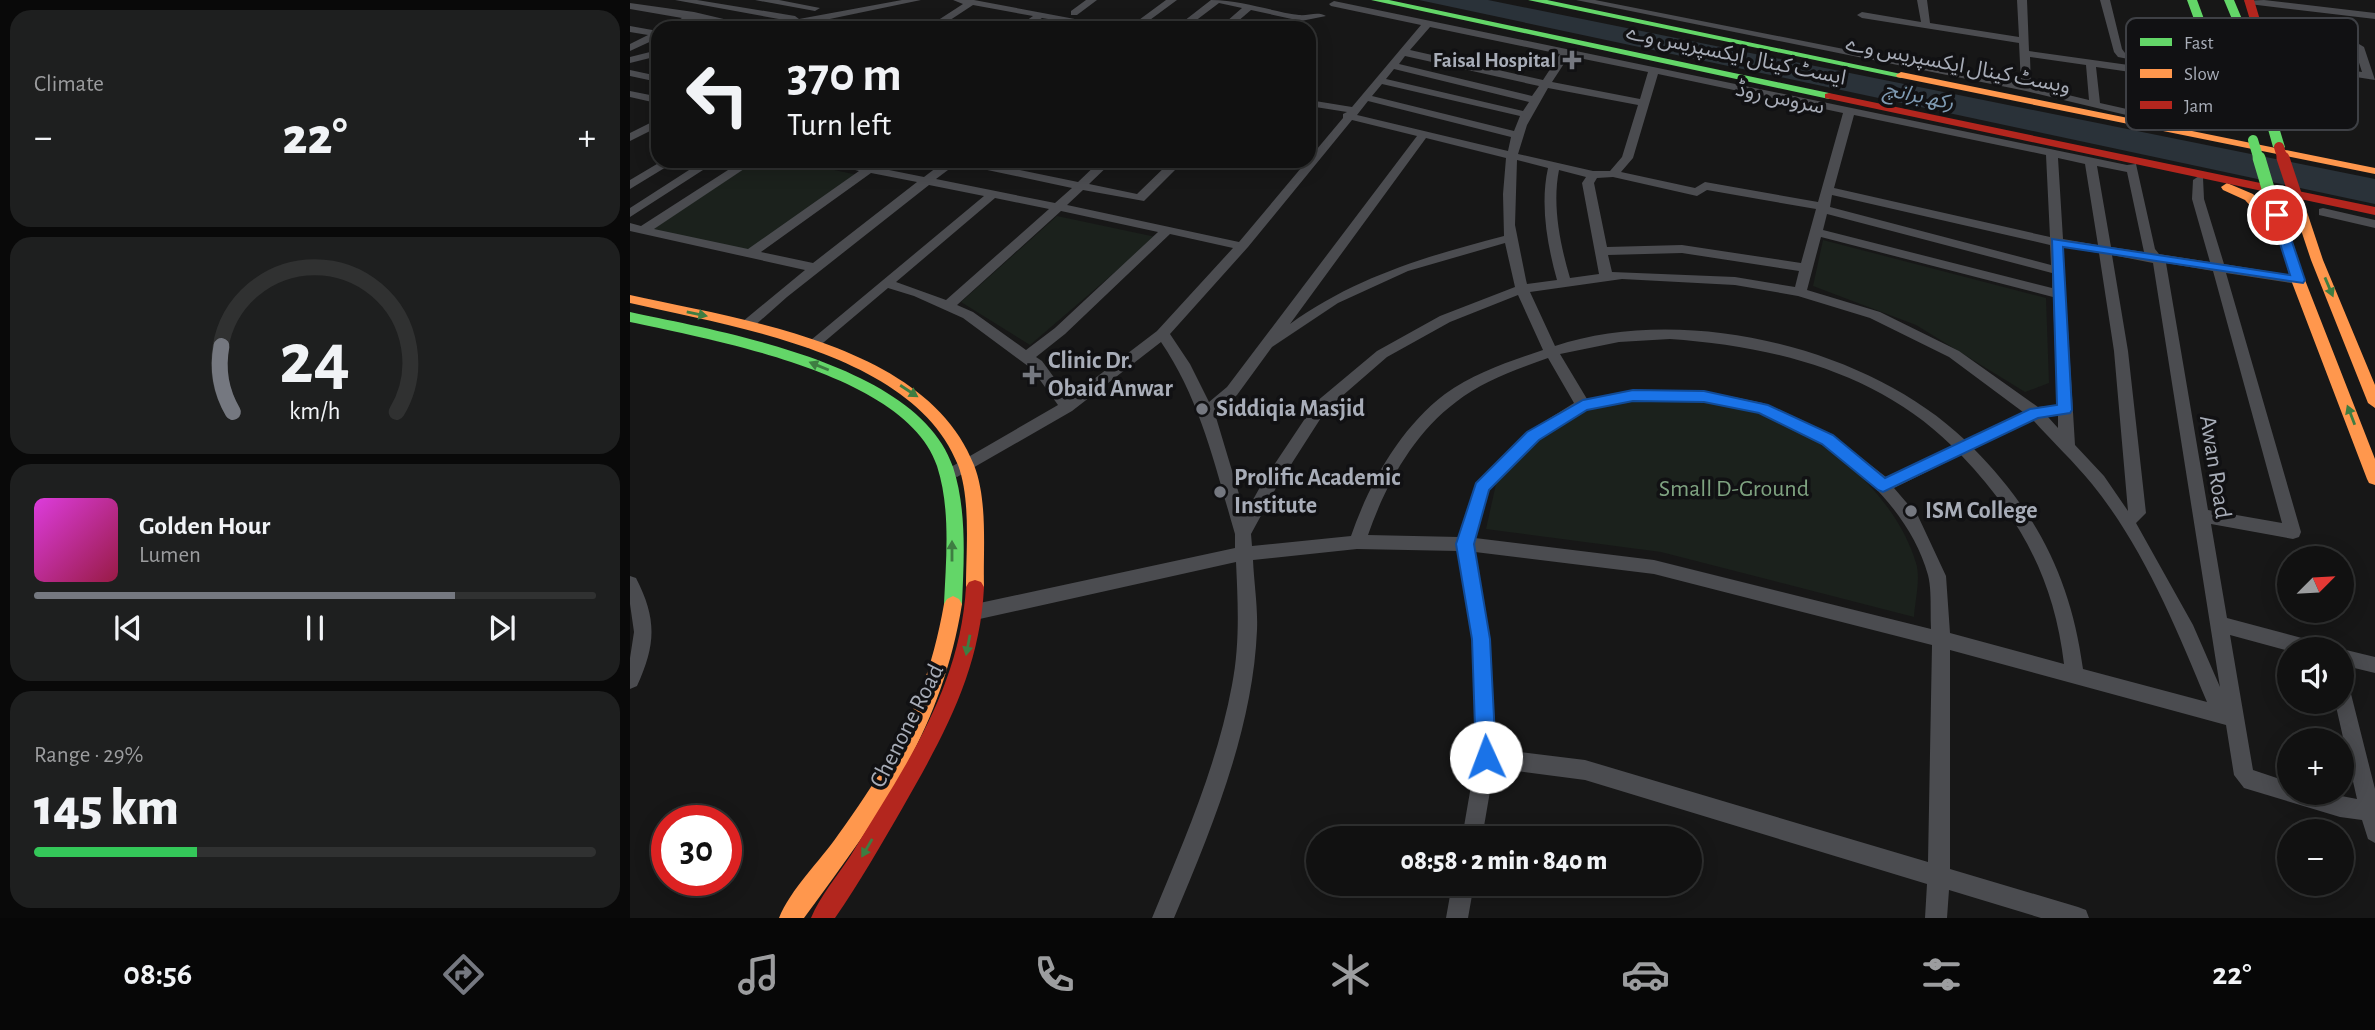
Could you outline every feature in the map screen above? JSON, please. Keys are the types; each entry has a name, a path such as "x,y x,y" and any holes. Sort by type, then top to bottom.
{"main road":[{"path":"1525,0 1562,6"},
{"name":"ویسٹ کینال ایکسپریس وے","path":"1533,0 2126,121"},
{"path":"2192,0 2199,18"},
{"path":"2214,0 2221,18"},
{"path":"2229,0 2239,18"},
{"path":"2249,0 2252,18"},
{"name":"ایسٹ کینال ایکسپریس وے","path":"1377,7 1409,5 1460,19 2375,211"},
{"path":"1409,5 1531,32"},
{"path":"1783,52 2126,114"},
{"path":"1778,85 2058,153 2225,186 2249,197 2284,235"},
{"name":"ویسٹ کینال ایکسپریس وے","path":"2171,130 2375,171"},
{"path":"2250,130 2298,280 2375,479"},
{"path":"2273,130 2311,241 2375,404"},
{"path":"2289,130 2296,137 2339,157 2375,164"},
{"path":"2311,241 2314,219 2323,212 2375,218"},
{"name":"Chenone Road","path":"630,299 747,325 857,362 916,395 936,414 958,446 967,466 974,531 975,612 964,666 936,730 841,892 822,918"},
{"name":"Chenone Road","path":"630,317 781,352 848,378 906,414 926,434 949,476 952,496 953,618 931,694 904,751 849,836 790,918"}],"street":[{"path":"682,0 798,21 916,0"},
{"path":"683,21 724,0"},
{"path":"760,0 818,6 798,21"},
{"path":"868,0 887,5"},
{"path":"958,0 1091,21"},
{"path":"1072,21 1092,0"},
{"path":"1143,21 1172,0"},
{"path":"1190,21 1218,0 1301,18 1321,16"},
{"path":"1347,0 1377,7"},
{"path":"1581,0 2026,88 2126,112"},
{"path":"1922,0 1926,26"},
{"path":"2022,0 2026,88"},
{"path":"2105,0 2118,53 2126,57"},
{"path":"2249,0 2375,16"},
{"path":"1316,21 1336,2 1377,7"},
{"path":"942,21 971,3"},
{"path":"1409,5 1424,16 1427,24"},
{"path":"630,6 715,21"},
{"path":"1232,21 1249,6"},
{"name":"سروس روڈ","path":"1377,7 1427,24 2091,162 2133,168"},
{"path":"1031,21 1040,15"},
{"path":"1862,15 2024,41"},
{"path":"1316,155 1427,24 1460,19"},
{"path":"630,29 651,33"},
{"path":"630,48 651,38"},
{"path":"2359,47 2371,77"},
{"path":"1403,52 1644,103"},
{"path":"1566,53 1535,100 1517,135 1512,156 1508,204 1513,267 1521,289 1533,321 1549,351 1583,405"},
{"path":"2024,53 2126,65"},
{"path":"630,60 651,56"},
{"path":"2091,63 2095,105"},
{"path":"1391,65 1535,100"},
{"path":"1613,174 1627,158 1654,71"},
{"path":"630,73 651,78"},
{"path":"1378,80 1528,116"},
{"path":"631,95 651,97"},
{"path":"1364,97 1517,135"},
{"path":"1316,105 1593,175 1613,174 1697,192 1705,186 1823,208 2058,271"},
{"path":"1800,292 1830,191 1849,112"},
{"path":"630,138 651,126"},
{"path":"1207,412 1232,391 1424,134"},
{"path":"2058,153 2056,242 2067,446"},
{"path":"2091,162 2106,251 2138,513 2127,521"},
{"path":"1554,166 1550,180 1554,230 1565,283"},
{"path":"630,186 659,168"},
{"path":"630,213 700,168"},
{"path":"636,229 738,168"},
{"path":"864,168 1242,246"},
{"path":"747,325 943,168"},
{"path":"993,168 1140,198 1171,168"},
{"path":"948,306 1081,186 1097,168"},
{"path":"949,476 1067,407 1162,334 1242,246 1305,168"},
{"name":"Awan Road","path":"2133,168 2149,250 2157,257 2219,624 2229,717 2247,778 2277,788"},
{"path":"750,254 869,169"},
{"path":"1593,175 1588,183 1606,277"},
{"path":"2199,180 2198,199 2293,532 2200,515"},
{"path":"1830,191 2056,242 2298,280"},
{"path":"812,345 993,194"},
{"path":"2323,212 2375,224"},
{"path":"636,229 815,268"},
{"path":"1026,357 1060,331 1167,230"},
{"path":"1817,232 2059,294"},
{"path":"1264,347 1339,297 1380,277 1510,238"},
{"path":"1601,251 1682,249 1807,268"},
{"path":"1243,534 1270,485 1321,406 1382,355 1445,319 1521,289 1622,275 1735,281 1800,292 1875,315 1954,354 2035,413 2098,480 2143,545 2229,717"},
{"path":"886,283 968,315 1037,365 1067,407"},
{"path":"1162,334 1183,363 1207,412 1243,534 1248,628 1242,685 1223,754 1190,855 1163,918"},
{"path":"1357,542 1375,494 1409,443 1443,404 1483,379 1549,351 1607,338 1666,335 1727,340 1794,352 1858,375 1914,406 1963,448 2007,497 2048,566 2065,614 2075,676"},
{"path":"1474,826 1486,757 1481,639 1465,544 1482,487 1533,436 1583,405 1633,396 1704,396 1763,408 1828,440 1883,486 1912,521 1937,576 1941,639 1939,875 1936,918"},
{"path":"1883,486 2035,413 2065,410"},
{"path":"975,612 1242,554 1357,542 1465,544 1654,567 1941,639 2229,717"},
{"path":"630,583 640,602 645,623 642,652 630,680"},
{"path":"2219,624 2277,639"},
{"path":"2354,660 2375,665"},
{"path":"2348,714 2375,832"},
{"path":"1486,757 1585,770 2078,918"},
{"path":"2333,805 2372,812"},
{"path":"1457,918 1462,896"}],"green space":[{"path":"742,168 824,168 858,175 746,253 647,231"},
{"path":"1057,216 1156,237 1030,345 961,302"},
{"path":"1823,240 2046,298 2049,383 2025,392 1916,325 1813,286"},
{"name":"Small D-Ground","path":"1637,399 1698,402 1759,414 1809,437 1832,452 1875,492 1906,538 1917,569 1914,617 1661,552 1486,529 1496,484 1539,437 1583,412"}],"water":[{"name":"رکھ برانچ","path":"1419,0 1488,0 2375,179 2375,204"}],"traffic: fast":[{"path":"1376,0 1829,96"},
{"path":"1533,0 1901,75"},
{"path":"2192,0 2199,18"},
{"path":"2229,0 2237,18"},
{"path":"2274,130 2279,147"},
{"path":"2253,140 2270,195"},
{"path":"630,317 755,345 800,359 843,376 882,396 915,422 939,452 949,485 954,526 953,604"}],"traffic: slow":[{"path":"1901,75 2126,121"},
{"path":"2173,130 2375,171"},
{"path":"2227,187 2249,197 2284,235"},
{"path":"2297,200 2317,260 2375,403"},
{"path":"2279,219 2298,280 2375,479"},
{"path":"630,299 771,332 822,349 870,369 912,395 945,426 966,465 973,508 975,587"},
{"path":"790,918 869,809 915,731 933,690 946,648 953,604"}],"traffic: jam":[{"path":"2249,0 2254,18"},
{"path":"1829,96 2375,211"},
{"path":"2279,147 2297,200"},
{"path":"822,918 890,809 948,703 968,647 975,587"}],"place":[{"name":"Faisal Hospital","path":"1572,60"},
{"name":"Clinic Dr. Obaid Anwar","path":"1032,375"},
{"name":"Siddiqia Masjid","path":"1202,409"},
{"name":"Prolific Academic Institute","path":"1220,492"},
{"name":"ISM College","path":"1911,511"}],"route":[{"path":"1486,757 1481,639 1465,544 1482,487 1533,436 1583,405 1633,396 1704,396 1763,408 1828,440 1878,479 1883,486 2035,413 2065,410 2056,242 2298,280 2277,215"}]}
